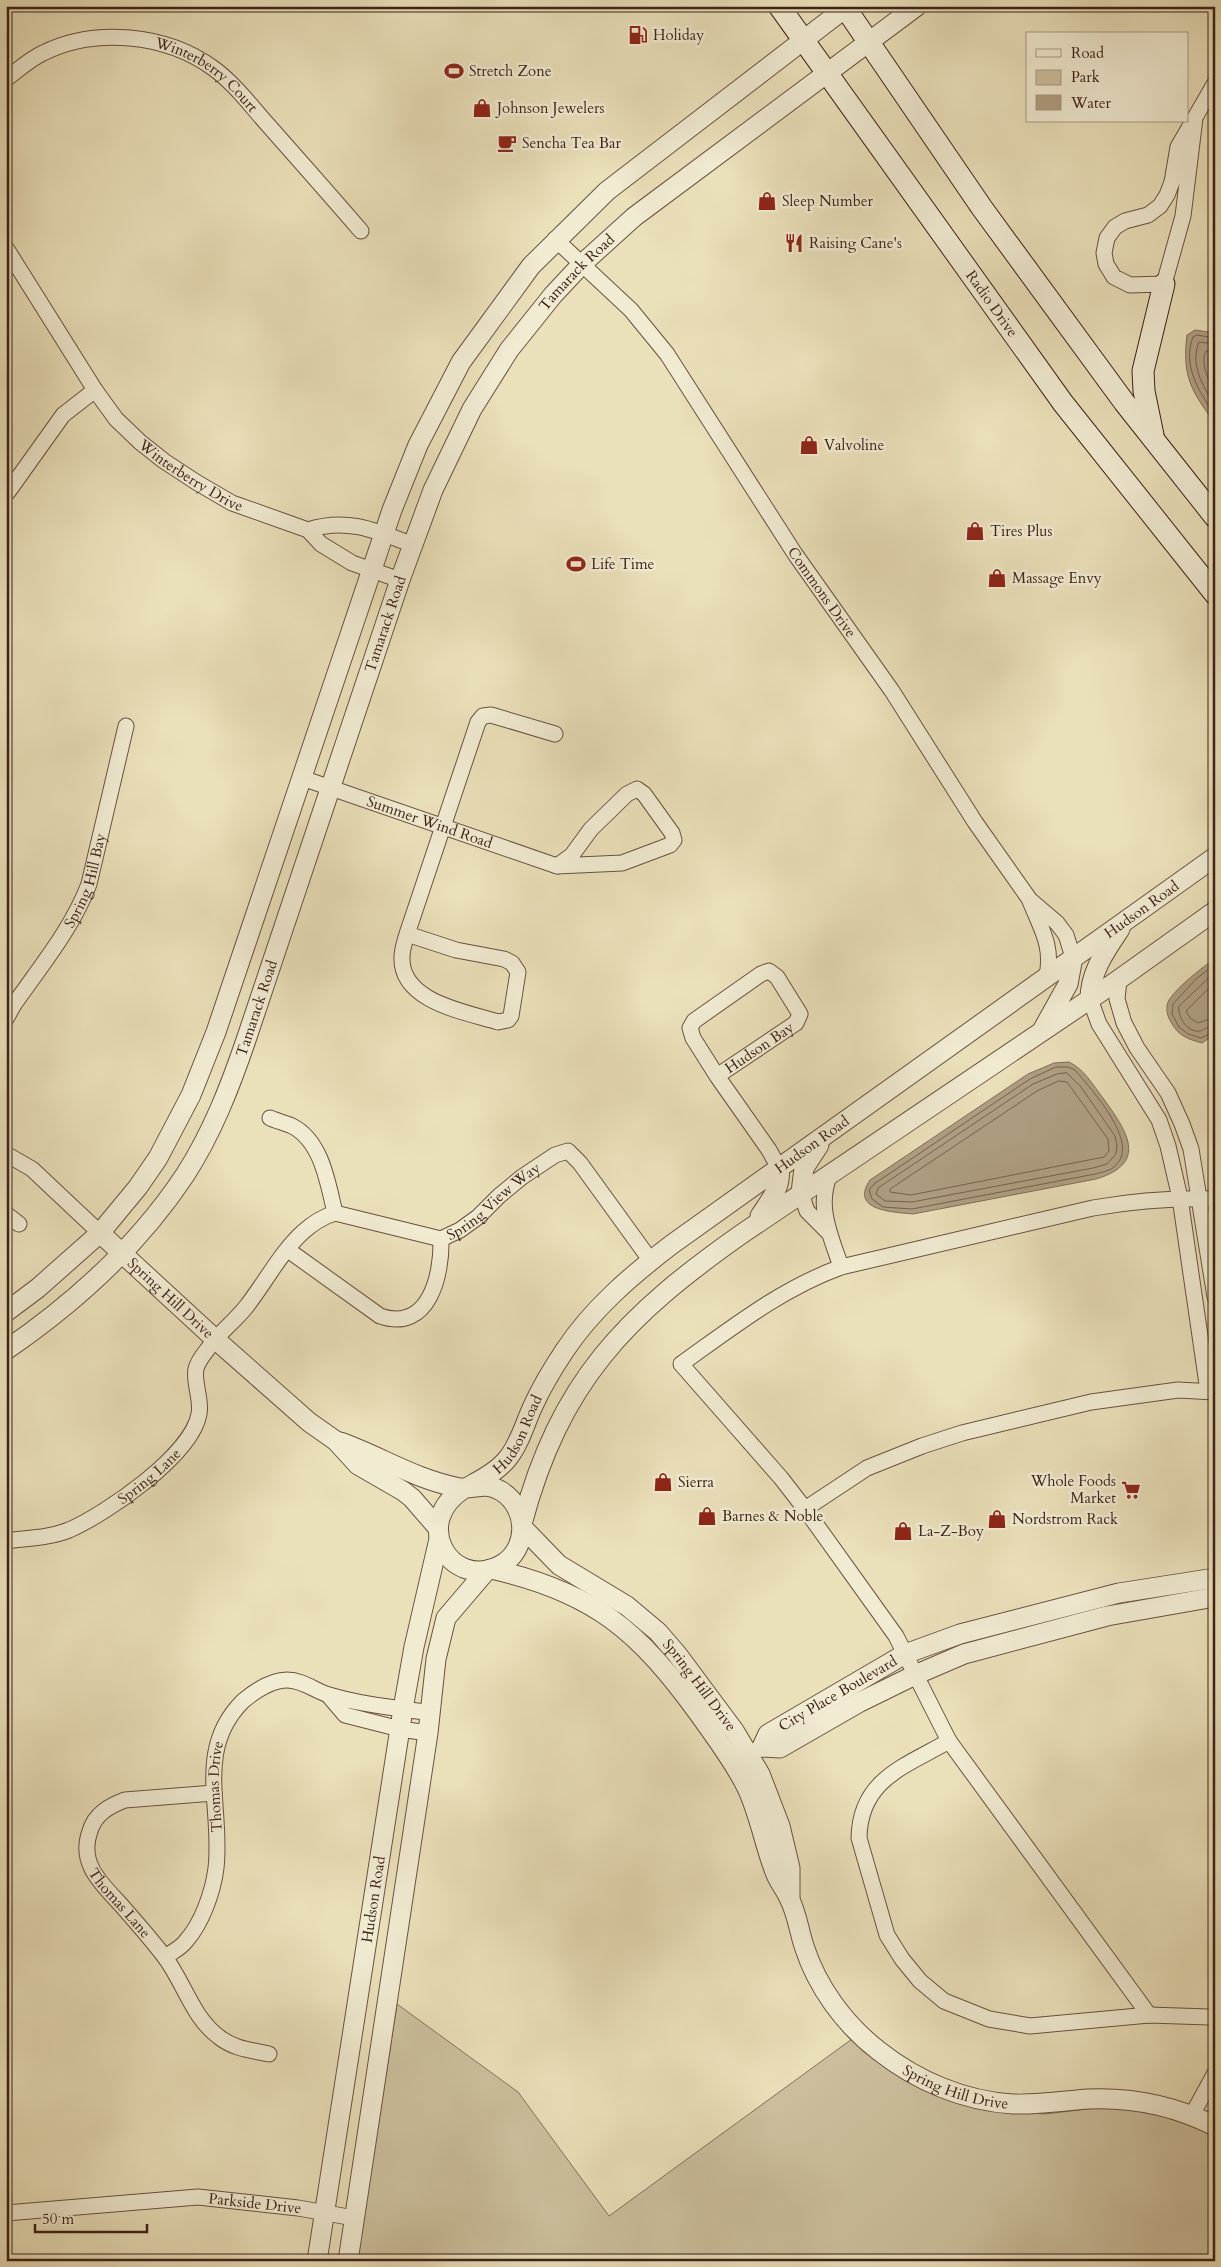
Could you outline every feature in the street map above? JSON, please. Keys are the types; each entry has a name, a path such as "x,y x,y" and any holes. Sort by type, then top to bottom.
{"main road":[{"name":"Radio Drive","path":"779,6 1062,403 1215,594"},
{"path":"846,7 982,208 1154,440 1215,517"},
{"path":"1154,440 1144,391 1143,371 1164,284"}],"street":[{"name":"Tamarack Road","path":"6,1350 61,1311 90,1286 122,1254 163,1205 185,1174 220,1109 246,1040 400,580 433,490 472,409 509,350 553,295 582,264 634,217 918,6"},
{"name":"Tamarack Road","path":"6,1312 54,1275 100,1233 118,1213 158,1158 191,1095 216,1032 383,534 418,445 461,362 525,272 555,239 607,191 846,7"},
{"name":"Winterberry Court","path":"6,79 43,53 71,43 100,38 126,38 160,42 189,54 213,68 237,90 361,231"},
{"path":"1195,118 1183,216 1164,284 1130,286 1114,277 1106,264 1104,253 1107,238 1115,227 1124,221 1148,215 1160,206 1172,182 1178,147 1215,83"},
{"name":"Commons Drive","path":"555,239 631,310 671,359 795,554 892,691 975,822 1030,900 1057,923 1068,940 1073,957"},
{"name":"Winterberry Drive","path":"6,248 94,390 116,418 140,442 164,461 196,482 232,502 308,530 334,553 372,571 400,580"},
{"path":"8,492 63,415 94,390"},
{"path":"308,530 325,524 343,524 383,534 413,545"},
{"path":"407,934 456,950 504,959 512,963 518,972 511,1016 508,1020 498,1022 430,1000 418,992 405,973 402,957 407,934 478,722 484,716 491,715 555,734"},
{"name":"Spring Hill Bay","path":"6,1019 74,918 84,898 89,884 126,726"},
{"name":"Summer Wind Road","path":"302,778 557,866"},
{"path":"637,789 644,794 674,840 664,849 622,863 557,866 572,855 591,829 627,794 637,789"},
{"name":"Hudson Road","path":"467,1488 497,1468 508,1458 517,1444 543,1386 570,1344 610,1297 651,1262 778,1168 1215,856"},
{"path":"1030,900 1049,946 1050,958 1047,976"},
{"name":"Hudson Road","path":"522,1526 533,1484 551,1438 574,1393 594,1365 623,1332 655,1301 704,1261 752,1227 831,1172 1119,980 1215,911"},
{"path":"804,1509 868,1468 922,1446 962,1433 1091,1402 1178,1390 1211,1392 1180,1198 1168,1146 1159,1120 1099,1024 1090,999 1091,986 1097,969 1107,948 1127,919"},
{"path":"1042,1032 1068,984 1073,957"},
{"name":"Hudson Bay","path":"717,1076 796,1023 800,1014 777,977 769,971 761,974 694,1021 690,1028 693,1038 717,1076 769,1150 778,1168"},
{"path":"1119,980 1118,999 1124,1023 1137,1048 1168,1094 1191,1149 1215,1297"},
{"path":"215,1339 245,1308 302,1232 320,1218 335,1213 322,1162 315,1148 294,1126 270,1118"},
{"path":"827,1133 804,1168 801,1193 807,1211 828,1232"},
{"name":"Spring View Way","path":"335,1213 441,1239 460,1230 478,1217 522,1177 555,1155 568,1152 580,1163 651,1262"},
{"name":"Spring Hill Drive","path":"6,1154 32,1169 215,1339 309,1422 336,1441 358,1465 408,1494 438,1533"},
{"path":"752,1227 775,1193 780,1178 778,1168"},
{"path":"831,1172 825,1187 824,1198 828,1232 841,1267"},
{"path":"1149,2015 950,1741 896,1636 775,1472 681,1364 770,1301 817,1276 841,1267 1124,1202 1180,1198 1215,1199"},
{"path":"6,1214 19,1224"},
{"path":"288,1250 380,1316 392,1320 408,1317 419,1312 430,1298 441,1258 441,1239"},
{"name":"Spring Lane","path":"6,1541 45,1538 68,1530 90,1519 133,1490 176,1452 190,1436 199,1414 199,1390 195,1370 200,1359 215,1339"},
{"name":"Spring Hill Drive","path":"336,1441 367,1452 415,1476 435,1483 467,1488"},
{"path":"490,1487 504,1493 515,1504 522,1526 522,1537 514,1554 508,1560 489,1569 477,1570 457,1564 449,1557 438,1533 440,1516 445,1504 454,1495 467,1488 490,1487"},
{"name":"Spring Hill Drive","path":"522,1526 559,1565 620,1601 658,1632 685,1664 735,1732 748,1755 747,1788 776,1875 790,1900 808,1958 832,2002 872,2046 891,2060 919,2076 954,2092 991,2101 1031,2104 1087,2100 1123,2100 1152,2104 1192,2115 1215,2126"},
{"name":"Hudson Road","path":"317,2261 403,1709 438,1533"},
{"name":"Spring Hill Drive","path":"489,1569 530,1579 578,1598 623,1626 748,1755"},
{"name":"Hudson Road","path":"348,2261 431,1713 438,1645 446,1618 489,1569"},
{"name":"City Place Boulevard","path":"748,1755 768,1734 906,1654 960,1634 1118,1592 1215,1578"},
{"name":"City Place Boulevard","path":"748,1755 780,1748 860,1702 964,1654 1106,1616 1215,1597"},
{"name":"Thomas Drive","path":"165,1957 186,1942 210,1894 216,1869 217,1847 214,1792 215,1752 220,1732 232,1712 248,1697 266,1685 287,1680 308,1685 328,1695 431,1713"},
{"name":"Thomas Drive","path":"328,1695 345,1715 400,1729 428,1733"},
{"path":"950,1741 881,1780 866,1801 859,1822 859,1838 887,1935 902,1959 920,1982 944,2001 989,2019 1030,2026 1149,2015 1209,2017 1215,2019"},
{"name":"Thomas Lane","path":"214,1792 125,1800 112,1804 100,1814 91,1827 86,1840 86,1857 101,1885 165,1957 202,2021 232,2046 269,2054"},
{"path":"1192,2115 1215,2073"},
{"name":"Parkside Drive","path":"6,2213 198,2197 239,2200 354,2218"}],"green space":[{"path":"397,2004 518,2092 609,2216 852,2039 990,2110 1045,2114 1095,2108 1120,2108 1168,2117 1215,2136 1215,2261 357,2261"}],"water":[{"path":"1195,330 1215,333 1215,423 1194,392 1187,372 1187,335"},
{"path":"1215,958 1215,1034 1202,1043 1188,1038 1177,1031 1168,1017 1167,1006 1169,1000 1179,988"},
{"path":"1069,1062 1084,1073 1092,1083 1112,1110 1125,1133 1128,1155 1123,1164 1113,1172 1096,1179 913,1214 886,1211 869,1204 865,1198 865,1190 870,1180 1028,1074 1054,1063"}],"place":[{"name":"Holiday","path":"638,35"},
{"name":"Stretch Zone","path":"454,71"},
{"name":"Johnson Jewelers","path":"482,108"},
{"name":"Sencha Tea Bar","path":"507,143"},
{"name":"Sleep Number","path":"767,201"},
{"name":"Raising Cane's","path":"794,243"},
{"name":"Valvoline","path":"809,445"},
{"name":"Tires Plus","path":"975,531"},
{"name":"Life Time","path":"576,564"},
{"name":"Massage Envy","path":"997,578"},
{"name":"Sierra","path":"663,1482"},
{"name":"Whole Foods Market","path":"1131,1490"},
{"name":"Barnes & Noble","path":"707,1516"},
{"name":"Nordstrom Rack","path":"997,1519"},
{"name":"La-Z-Boy","path":"903,1531"}]}
